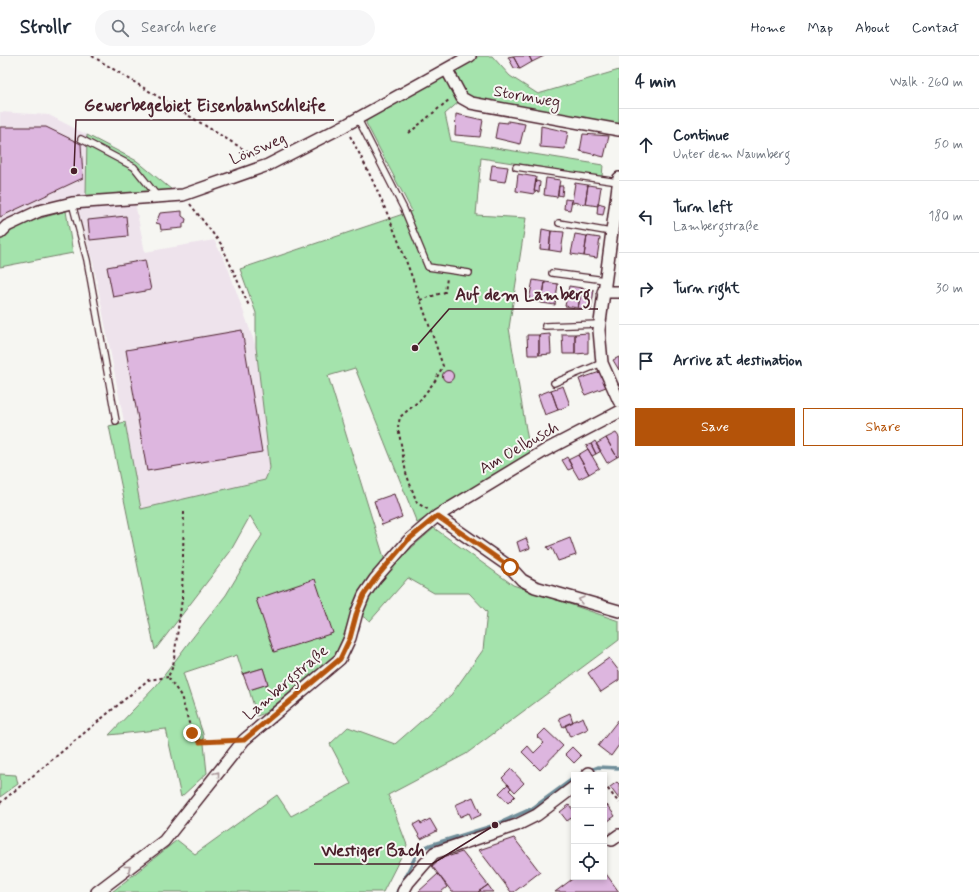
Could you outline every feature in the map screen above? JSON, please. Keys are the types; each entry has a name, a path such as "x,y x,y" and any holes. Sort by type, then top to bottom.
{"street":[{"name":"Lönsweg","path":"0,233 7,226 39,211 72,204 183,194 268,164 344,126 470,56"},
{"name":"Stormweg","path":"447,70 462,98 471,103 619,130"},
{"path":"618,180 616,217 611,232 600,324 602,363 619,401"},
{"path":"603,292 619,292"},
{"name":"Am Oelbusch","path":"437,516 546,450 619,412"},
{"path":"437,516 510,567 522,580 619,611"},
{"name":"Lambergstraße","path":"97,892 164,841 244,740 340,659 350,638 357,612 364,595 375,579 408,540 437,516"},
{"path":"403,892 408,883 434,853 517,825 537,815 571,789"}],"lane":[{"path":"358,118 404,209 428,267 469,273"},
{"path":"81,139 134,167 158,197"},
{"path":"516,167 618,180"},
{"path":"72,204 87,260 116,421"},
{"path":"559,223 611,232"},
{"path":"552,273 605,280"},
{"path":"545,326 600,324"},
{"path":"554,383 602,363"}],"path":[{"path":"92,56 268,164"},
{"path":"409,132 459,91"},
{"path":"344,126 372,176 388,213 443,366 435,381 420,400 400,417 398,427 406,473 417,503 437,516"},
{"path":"183,194 221,244 249,306"},
{"path":"420,300 445,292 448,270"},
{"path":"168,677 173,666 182,599 184,512"},
{"path":"168,677 181,696 192,733 200,742 244,740"},
{"path":"0,804 148,680 168,677"},
{"path":"607,788 619,803"}],"shaded area":[{"path":"0,112 49,115 137,161 172,190 69,199 27,211 0,223"},
{"path":"135,203 145,252 214,240 227,265 256,347 270,468 265,480 141,509 93,262 78,209"}],"green space":[{"path":"479,56 492,56 510,76 538,94 619,70 619,127 472,100 464,95 451,71"},
{"path":"446,73 461,100 445,114 451,141 603,165 602,177 481,158 476,215 526,218 509,328 530,453 417,523 355,368 328,376 385,561 358,594 338,652 265,713 257,716 249,690 268,684 263,668 243,674 237,655 183,673 203,734 207,773 181,797 166,729 109,735 156,686 226,595 262,535 250,516 230,552 155,650 109,426 125,422 141,509 265,480 270,468 256,347 256,313 240,269 412,211 366,123 368,116"},
{"path":"87,135 137,161 172,190 86,197"},
{"path":"66,211 73,253 0,267 0,240 7,234 31,221"},
{"path":"434,528 513,585 619,621 619,640 466,754 388,795 407,845 383,892 112,892 177,840 195,854 277,795 291,816 351,784 330,744 348,727 395,744 451,695 483,650 487,612 469,593 434,593 408,578 370,621 362,616 367,602 382,578 402,557"},
{"path":"0,774 16,775 18,784 0,797"}],"building":[{"path":"513,56 520,69 514,68 508,57"},
{"path":"513,56 529,56 532,62 520,69"},
{"path":"529,56 544,56 532,62"},
{"path":"456,114 483,120 480,137 455,135"},
{"path":"508,121 525,124 520,144 495,138 498,122 508,123"},
{"path":"541,126 568,132 565,149 540,147"},
{"path":"0,127 46,127 81,144 83,178 0,217"},
{"path":"583,134 609,136 604,157 580,151"},
{"path":"492,165 508,167 505,182 490,180"},
{"path":"518,174 536,177 534,194 516,191"},
{"path":"546,178 560,180 557,197 544,195"},
{"path":"536,181 540,182 539,192 534,191"},
{"path":"575,183 588,185 585,204 572,202"},
{"path":"588,185 601,187 598,206 585,204"},
{"path":"559,186 563,186 562,196 558,195"},
{"path":"565,199 572,200 570,210 564,209"},
{"path":"598,203 605,205 603,215 597,214"},
{"path":"182,211 182,216 186,219 185,223 183,223 183,228 161,230 160,224 156,223 160,213"},
{"path":"126,216 128,236 90,240 88,220"},
{"path":"542,229 551,231 549,250 540,249"},
{"path":"551,231 564,232 561,252 549,250"},
{"path":"575,234 587,236 584,256 571,254"},
{"path":"587,236 600,238 597,258 584,256"},
{"path":"145,260 151,290 113,297 107,267"},
{"path":"533,280 545,282 542,303 529,300"},
{"path":"545,282 558,284 555,305 542,303"},
{"path":"569,286 582,288 578,308 565,306"},
{"path":"582,288 594,290 591,310 578,308"},
{"path":"242,330 262,452 147,471 126,350"},
{"path":"588,333 588,353 575,354 575,334"},
{"path":"550,334 551,354 539,355 539,335"},
{"path":"562,334 575,334 575,354 563,354"},
{"path":"527,335 539,335 539,355 528,355"},
{"path":"619,357 619,370 613,360"},
{"path":"446,371 450,371 452,372 452,380 446,381 443,378 443,374"},
{"path":"600,372 606,387 585,395 579,379"},
{"path":"563,386 570,405 558,410 551,390"},
{"path":"551,390 558,410 545,415 538,395"},
{"path":"616,433 619,437 619,456 617,457 606,438"},
{"path":"606,438 617,457 607,463 596,444"},
{"path":"595,441 601,451 596,454 591,444"},
{"path":"591,444 596,454 592,456 586,446"},
{"path":"588,449 599,468 589,474 578,455"},
{"path":"578,455 589,474 579,479 568,460"},
{"path":"567,457 573,468 568,470 562,460"},
{"path":"394,494 402,517 382,525 374,501"},
{"path":"526,538 530,548 520,552 517,542"},
{"path":"570,538 576,555 558,561 552,548 549,550 547,547"},
{"path":"315,579 333,633 274,652 256,599"},
{"path":"609,658 619,671 619,680 601,692 588,673"},
{"path":"263,668 268,684 249,690 243,674"},
{"path":"570,713 573,722 563,727 559,718"},
{"path":"583,717 588,729 570,737 565,725"},
{"path":"619,719 619,745 611,756 598,746"},
{"path":"545,729 563,746 540,770 522,752 528,746 534,753 544,743 537,737"},
{"path":"572,747 581,756 574,763 565,754"},
{"path":"511,769 524,783 515,792 502,778"},
{"path":"617,782 619,784 619,799 610,787"},
{"path":"508,784 511,788 509,790 515,796 508,803 499,793"},
{"path":"473,797 481,815 472,819 469,813 460,817 455,805"},
{"path":"569,805 571,807 571,818 567,821 560,812"},
{"path":"607,805 615,816 607,822"},
{"path":"430,819 437,831 421,839 413,825 420,821 421,824"},
{"path":"514,838 540,872 514,892 511,892 479,850"},
{"path":"462,852 488,885 478,892 452,892 432,866 448,853 450,856"},
{"path":"438,874 447,887 441,892 418,892"},
{"path":"607,875 619,892 555,892 571,880 607,880"},
{"path":"488,885 493,892 478,892"}],"waterway":[{"path":"586,772 598,767 619,768"},
{"path":"397,892 419,850 430,845 495,825 533,808 571,780"}],"place":[{"name":"Gewerbegebiet Eisenbahnschleife","path":"74,171"},
{"name":"Auf dem Lamberg","path":"415,348"},
{"name":"Westiger Bach","path":"495,825"}],"route":[{"path":"192,733 200,742 244,740 340,659 350,638 357,612 364,595 375,579 408,540 437,516 510,567"}]}
